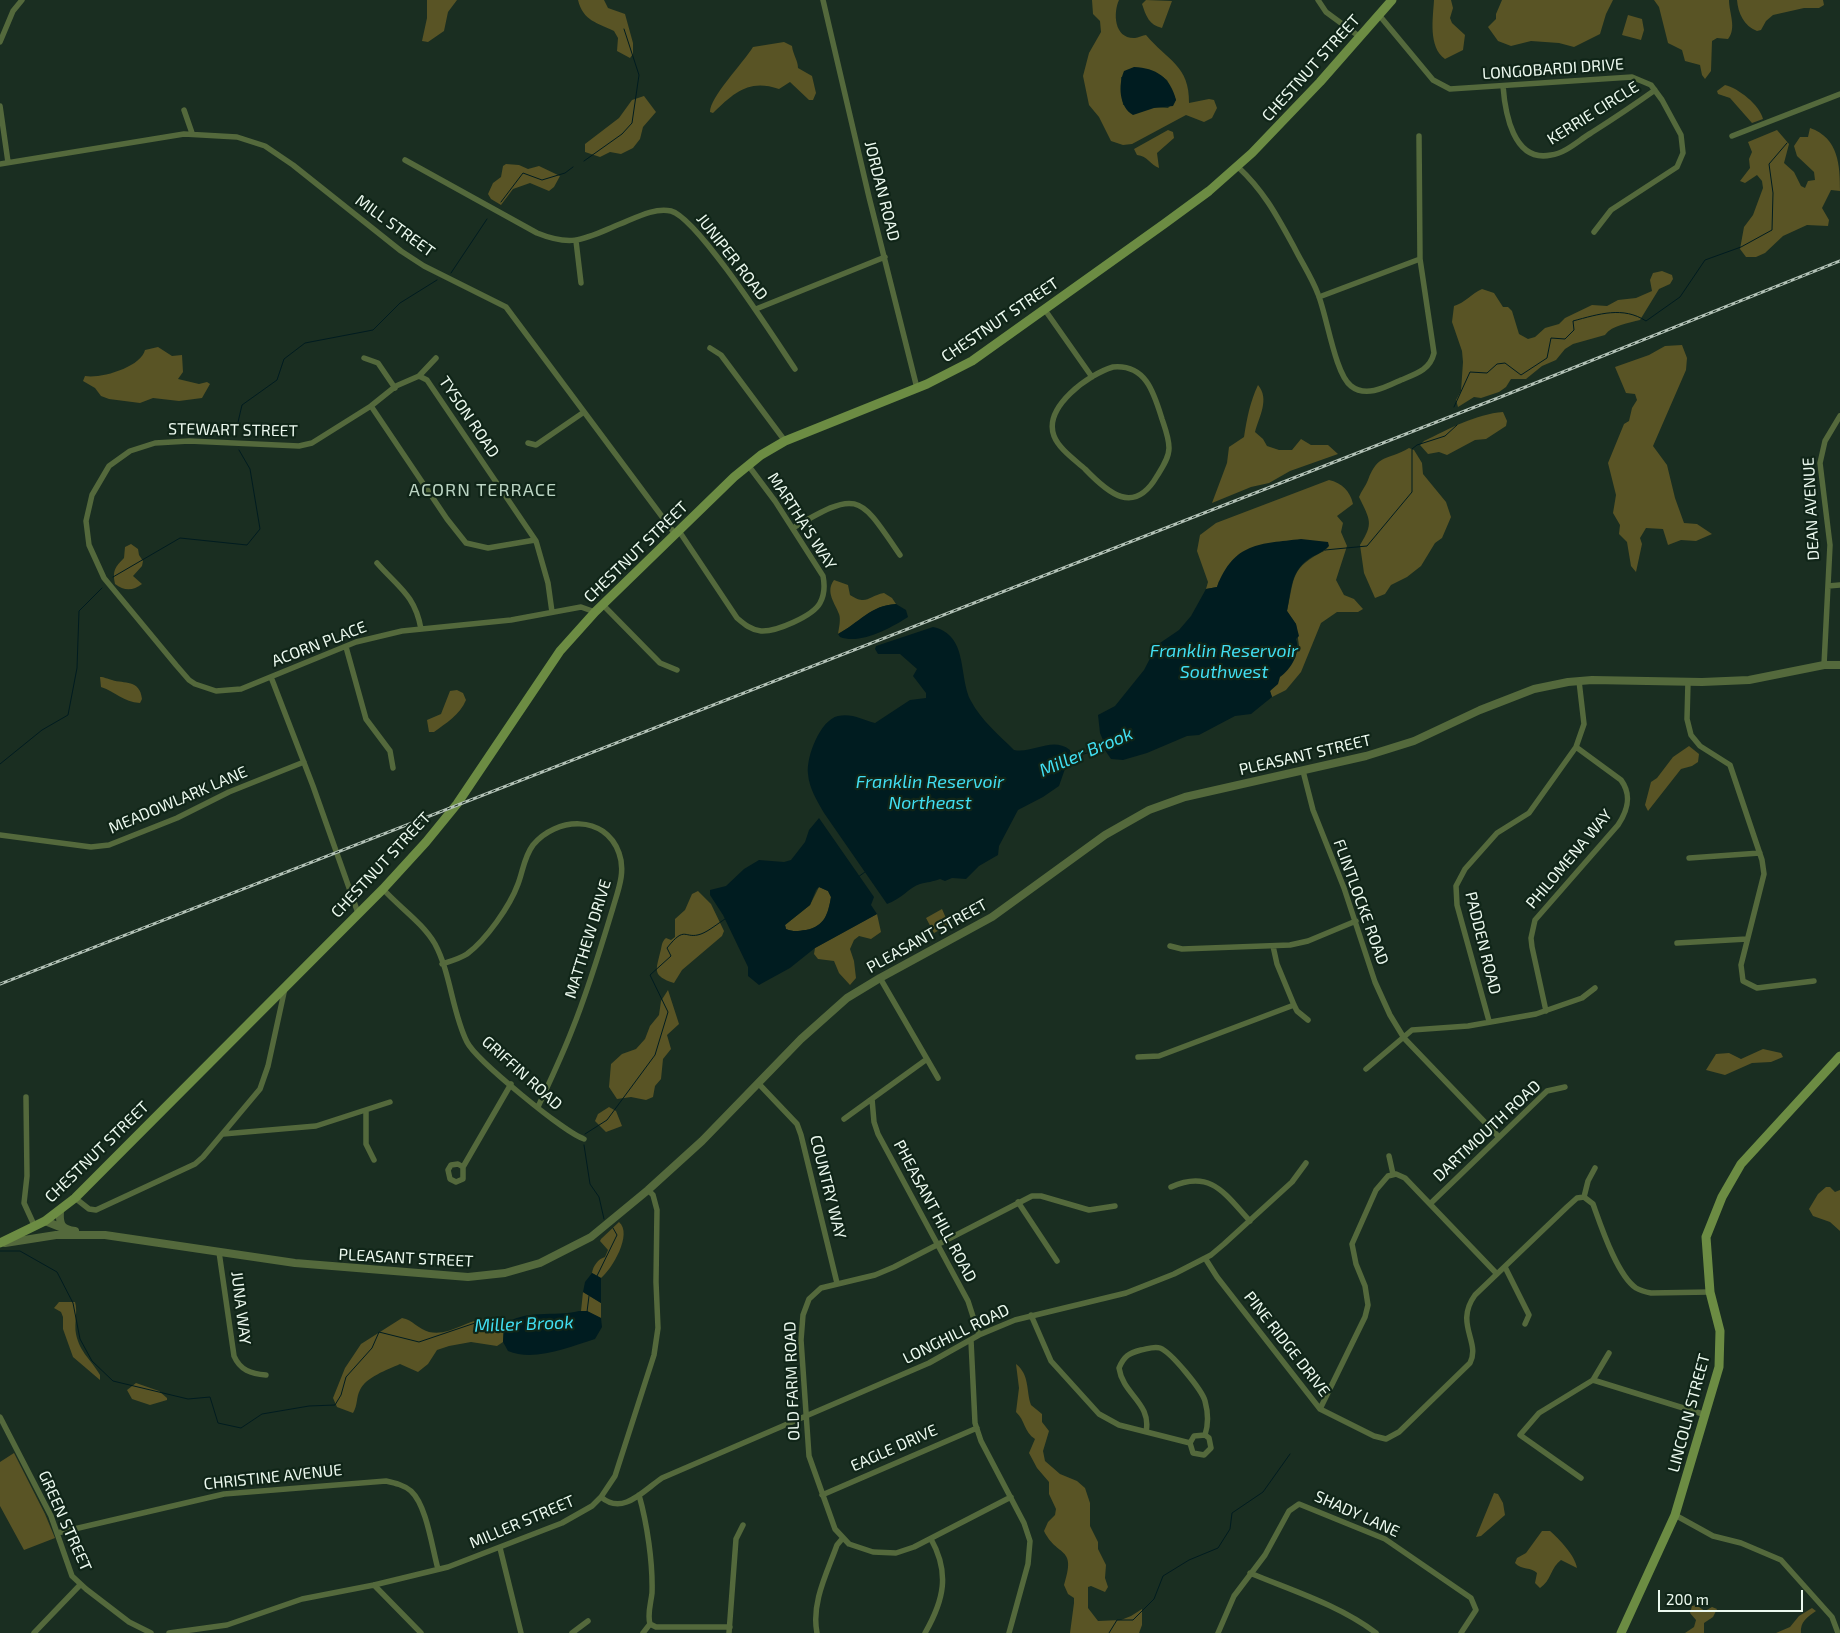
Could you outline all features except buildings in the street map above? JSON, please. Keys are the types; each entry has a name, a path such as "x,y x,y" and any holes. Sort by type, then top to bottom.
{"main road":[{"name":"CHESTNUT STREET","path":"0,1243 60,1212 383,889 442,822 470,785 555,658 595,612 748,465 785,441 917,388 972,361 1194,203 1238,167 1284,121 1392,0"},
{"name":"LINCOLN STREET","path":"1620,1633 1675,1515 1706,1415 1721,1355 1720,1331 1710,1292 1706,1237 1722,1197 1741,1164 1840,1056"}],"street":[{"path":"0,42 10,16 22,0"},
{"name":"JORDAN ROAD","path":"823,0 917,388"},
{"path":"1318,0 1326,12 1360,37"},
{"name":"LONGOBARDI DRIVE","path":"1379,15 1439,84 1456,89 1632,77 1646,81 1655,90 1681,135 1684,144 1681,159 1677,166 1666,176 1611,210 1594,232"},
{"name":"KERRIE CIRCLE","path":"1504,86 1509,122 1516,138 1528,150 1550,156 1572,145 1655,90"},
{"path":"1732,136 1840,94"},
{"path":"0,106 8,162"},
{"path":"184,110 192,133"},
{"name":"MILL STREET","path":"0,164 167,135 192,133 237,137 265,146 293,165 401,251 424,266 506,308 677,533"},
{"path":"1238,167 1267,198 1319,296 1340,371 1346,381 1354,388 1366,392 1386,387 1418,374 1433,359 1434,340 1420,259 1419,136"},
{"name":"JUNIPER ROAD","path":"404,160 552,240 576,241 660,210 678,213 695,229 756,309 796,369"},
{"path":"576,241 581,283"},
{"path":"756,309 885,257"},
{"path":"1319,296 1420,259"},
{"path":"1045,310 1092,377"},
{"path":"710,348 721,355 785,441"},
{"path":"364,358 378,363 395,388"},
{"name":"STEWART STREET","path":"271,677 241,689 224,691 209,690 189,680 104,578 89,545 86,521 92,495 109,466 130,451 155,443 189,441 299,446 312,443 371,406 409,379 419,376 436,358"},
{"path":"1113,367 1130,368 1140,373 1148,382 1157,404 1167,436 1169,453 1151,486 1134,496 1115,496 1105,490 1062,447 1053,434 1054,419 1061,401 1092,377 1113,367"},
{"name":"TYSON ROAD","path":"419,376 428,380 535,540 548,584 552,612"},
{"path":"371,406 446,519 466,544 488,548 535,540"},
{"path":"528,443 536,445 584,412"},
{"name":"DEAN AVENUE","path":"1824,665 1830,545 1820,462 1824,441 1840,416"},
{"name":"MARTHA'S WAY","path":"677,533 737,618 748,627 765,631 798,620 814,611 823,598 824,576 793,528 748,465"},
{"path":"793,528 834,505 851,503 871,513 900,555"},
{"path":"377,563 409,596 419,618 420,629"},
{"path":"1828,586 1840,585"},
{"path":"603,605 660,663 677,670"},
{"name":"ACORN PLACE","path":"358,913 304,762 271,677 373,637 420,629 511,620 581,607 595,612"},
{"path":"346,646 366,718 390,751 394,768"},
{"name":"PLEASANT STREET","path":"40,1224 84,1233 345,1269 468,1278 487,1276 540,1263 577,1246 600,1232 702,1141 758,1083 847,998 992,917 1105,835 1149,810 1185,798 1371,755 1414,741 1480,710 1534,689 1579,681 1688,682 1749,680 1824,665 1840,665"},
{"name":"PADDEN ROAD","path":"1489,1021 1457,905 1456,886 1465,869 1497,833 1521,819 1536,805 1576,748 1584,724 1579,681"},
{"path":"1688,682 1687,720 1691,735 1700,746 1730,765 1760,852 1764,874 1741,969 1743,981 1747,985 1757,988 1814,981"},
{"name":"PHILOMENA WAY","path":"1546,1011 1532,947 1531,938 1535,920 1618,825 1627,808 1628,800 1625,786 1621,780 1576,748"},
{"name":"MEADOWLARK LANE","path":"0,835 91,846 109,845 177,818 224,794 304,762"},
{"name":"FLINTLOCKE ROAD","path":"1303,771 1313,810 1356,921 1384,1004 1404,1038 1498,1136"},
{"name":"MATTHEW DRIVE","path":"442,964 460,958 471,950 505,910 517,887 528,851 548,831 565,824 588,825 606,834 615,844 622,863 620,886 578,1016 538,1107"},
{"path":"1689,858 1760,852"},
{"name":"GRIFFIN ROAD","path":"383,889 429,935 442,964 470,1047 564,1129 584,1139"},
{"path":"1170,946 1182,949 1273,946 1308,941 1356,921"},
{"path":"1677,943 1747,939"},
{"path":"1273,946 1277,964 1294,1005 1297,1011 1308,1020"},
{"path":"880,978 938,1078"},
{"path":"75,1198 89,1209 96,1210 195,1164 223,1134 265,1079 286,985"},
{"path":"1366,1069 1412,1030 1462,1027 1546,1011 1585,997 1595,988"},
{"path":"1138,1057 1159,1056 1294,1005"},
{"path":"844,1119 927,1059"},
{"name":"COUNTRY WAY","path":"758,1083 796,1124 801,1135 837,1283"},
{"path":"463,1167 511,1084"},
{"name":"DARTMOUTH ROAD","path":"1430,1203 1547,1091 1565,1087"},
{"path":"26,1097 27,1184 24,1203 40,1224 56,1235"},
{"name":"PHEASANT HILL ROAD","path":"872,1099 874,1122 878,1134 968,1301 979,1335"},
{"path":"223,1134 316,1126 390,1102"},
{"path":"366,1110 366,1144 374,1160"},
{"path":"1389,1156 1393,1174"},
{"name":"LONGHILL ROAD","path":"601,1497 611,1504 619,1505 639,1495 662,1478 922,1366 979,1335 1030,1316 1126,1292 1174,1274 1205,1258 1250,1221 1292,1182 1306,1163"},
{"path":"1595,1168 1588,1181 1584,1197 1593,1204 1620,1269 1636,1288 1643,1292 1671,1294 1710,1292"},
{"path":"1393,1174 1405,1178 1497,1274"},
{"path":"1320,1409 1365,1317 1368,1305 1365,1286 1352,1250 1353,1239 1382,1181 1393,1174"},
{"path":"1171,1187 1194,1181 1210,1182 1225,1193 1250,1221"},
{"name":"MILLER STREET","path":"168,1633 227,1625 302,1599 374,1585 438,1569 500,1548 577,1516 601,1497 615,1476 645,1388 657,1344 657,1210 653,1195 648,1190"},
{"name":"OLD FARM ROAD","path":"842,1539 835,1529 810,1462 801,1340 803,1315 812,1294 821,1288 837,1283 875,1275 939,1245 1018,1202 1036,1196 1089,1210 1115,1206"},
{"name":"PINE RIDGE DRIVE","path":"1205,1258 1217,1277 1320,1409 1374,1436 1386,1439 1399,1432 1470,1364 1472,1350 1466,1310 1475,1295 1577,1198 1584,1197"},
{"path":"1018,1202 1057,1262"},
{"path":"60,1212 59,1222 67,1230"},
{"name":"PLEASANT STREET","path":"0,1243 84,1233"},
{"name":"JUNA WAY","path":"219,1252 234,1356 241,1368 255,1375 266,1375"},
{"path":"1505,1267 1527,1307 1529,1315 1524,1324"},
{"path":"1030,1316 1051,1361 1099,1414 1119,1426 1190,1443"},
{"path":"971,1341 977,1428 1024,1523 1030,1547 1024,1580 1009,1633"},
{"path":"1146,1432 1148,1419 1146,1412 1125,1384 1119,1368 1125,1356 1153,1347 1160,1348 1172,1356 1204,1398 1208,1419 1205,1434 1211,1443 1211,1448 1204,1455 1193,1453 1190,1443 1194,1436 1205,1434"},
{"path":"1581,1478 1520,1435 1539,1413 1593,1380 1609,1353"},
{"path":"1593,1380 1706,1415"},
{"name":"GREEN STREET","path":"0,1417 51,1516 67,1565 80,1585 129,1622 151,1633"},
{"name":"EAGLE DRIVE","path":"822,1495 977,1428"},
{"name":"CHRISTINE AVENUE","path":"57,1533 224,1494 386,1481 408,1489 416,1499 423,1512 438,1569"},
{"path":"639,1495 644,1514 651,1581 649,1623 643,1633"},
{"path":"817,1633 814,1621 820,1593 837,1545 842,1539 856,1547 884,1553 905,1551 1011,1496"},
{"name":"SHADY LANE","path":"1218,1633 1234,1596 1265,1555 1289,1511 1295,1506 1303,1505 1384,1539 1471,1598 1476,1610 1461,1633"},
{"path":"1675,1515 1713,1536 1741,1543 1782,1560 1832,1617 1838,1633"},
{"path":"649,1623 656,1627 729,1630 736,1539 743,1524"},
{"path":"926,1633 940,1597 944,1575 940,1555 931,1539"},
{"path":"500,1548 521,1633"},
{"path":"1250,1574 1338,1610 1357,1619 1376,1633"},
{"path":"34,1633 80,1585"},
{"path":"374,1585 421,1633"},
{"path":"572,1633 588,1621"}],"shaded area":[{"path":"427,0 457,0 448,12 444,31 428,42 422,41 427,18"},
{"path":"578,0 604,0 608,8 625,14 633,43 633,54 630,58 617,51 618,38 614,31 587,17 583,13"},
{"path":"1092,0 1119,0 1116,18 1119,30 1128,37 1136,38 1146,35 1176,64 1186,80 1189,103 1209,99 1214,100 1217,108 1212,118 1204,122 1186,115 1132,144 1123,145 1111,141 1099,117 1089,105 1083,76 1089,53 1101,32 1100,21 1093,14","holes":["1160,75 1167,80 1176,100 1168,108 1123,105 1121,77"]},
{"path":"1146,0 1172,1 1162,28 1154,25 1147,16 1142,4"},
{"path":"1434,0 1451,0 1453,8 1450,18 1452,23 1465,35 1463,50 1445,59 1440,54 1434,40"},
{"path":"1502,0 1613,0 1606,14 1600,34 1574,47 1559,43 1531,41 1511,46 1498,41 1488,27 1496,19 1496,14"},
{"path":"1654,0 1729,0 1732,25 1731,35 1728,39 1717,38 1712,41 1711,71 1705,79 1700,65 1685,61 1682,50 1668,43 1659,7"},
{"path":"1737,0 1823,0 1824,5 1819,8 1804,8 1773,15 1766,21 1761,30 1757,31 1745,22 1739,10"},
{"path":"1628,15 1642,19 1644,30 1641,40 1622,35"},
{"path":"784,42 792,46 798,68 812,76 816,93 813,100 809,100 790,82 779,89 759,86 743,89 728,99 713,113 710,112 715,98 753,47"},
{"path":"1725,85 1748,98 1758,108 1763,119 1752,123 1730,98 1718,94 1717,91"},
{"path":"644,96 656,112 643,127 640,139 633,148 621,154 610,152 600,157 585,152 585,144 619,118 632,100"},
{"path":"1810,128 1827,139 1836,154 1838,163 1840,191 1831,190 1822,208 1829,220 1828,226 1807,225 1783,236 1765,253 1756,257 1746,257 1740,249 1744,227 1753,215 1763,188 1762,181 1757,175 1745,183 1740,181 1750,168 1749,159 1752,152 1748,142 1777,130 1789,144 1784,163 1794,172 1801,186 1805,188 1808,181 1815,180 1814,172 1797,156 1794,146 1800,137 1808,137"},
{"path":"1168,130 1173,132 1174,138 1157,153 1159,168 1144,157 1137,155 1134,149"},
{"path":"506,164 519,165 528,169 539,166 560,176 554,187 549,191 530,183 513,189 501,205 491,199 488,194 493,183 501,177 503,166"},
{"path":"1662,271 1672,275 1673,279 1670,284 1659,289 1640,320 1616,327 1605,335 1573,344 1565,349 1556,360 1542,366 1526,379 1511,379 1506,387 1499,392 1481,398 1474,397 1458,407 1456,400 1461,391 1463,362 1462,351 1452,322 1454,306 1482,289 1494,293 1503,307 1508,307 1512,311 1519,334 1528,339 1535,337 1545,328 1559,324 1565,318 1592,305 1607,306 1618,300 1636,298 1652,291 1650,280 1653,273"},
{"path":"1682,345 1687,358 1686,370 1653,446 1667,465 1675,498 1684,523 1697,524 1712,534 1696,541 1681,540 1668,545 1663,529 1646,528 1640,538 1642,544 1636,572 1631,566 1627,542 1619,534 1620,525 1613,513 1616,495 1608,463 1624,424 1629,421 1632,408 1637,400 1635,394 1626,393 1615,367 1649,355 1665,346"},
{"path":"158,347 172,356 182,355 183,372 178,379 199,384 207,382 210,384 202,398 179,401 153,398 140,403 109,399 101,396 95,388 83,381 85,376 101,376 120,370 136,362 145,350"},
{"path":"1258,385 1263,396 1263,402 1255,432 1263,439 1267,446 1279,450 1292,450 1301,439 1311,445 1328,445 1338,454 1290,471 1269,483 1251,487 1212,503 1227,463 1229,447 1244,437 1249,410"},
{"path":"1503,412 1507,421 1506,426 1486,439 1475,440 1447,455 1439,452 1428,454 1420,445 1424,441 1463,423 1493,413"},
{"path":"1409,448 1414,450 1422,463 1423,474 1446,502 1451,517 1442,538 1435,543 1421,566 1407,577 1391,585 1385,594 1375,598 1364,573 1360,545 1369,526 1369,521 1359,497 1372,471 1380,461"},
{"path":"1329,480 1345,488 1353,504 1337,516 1343,523 1341,532 1347,546 1336,580 1344,595 1354,599 1363,609 1358,612 1337,612 1321,623 1301,672 1286,690 1272,697 1270,691 1299,646 1296,624 1287,611 1293,581 1300,568 1306,562 1326,550 1219,581 1217,587 1206,589 1208,582 1197,551 1200,535 1216,523"},
{"path":"131,544 138,549 143,561 142,566 133,576 142,584 128,589 115,584 114,572 124,558 125,547"},
{"path":"834,580 848,585 850,595 860,600 884,593 892,598 896,604 887,605 872,611 838,634 840,616 830,589"},
{"path":"100,677 135,685 141,693 142,699 140,703 124,699 101,687"},
{"path":"457,690 463,693 466,700 463,705 448,722 434,732 429,732 427,720 441,714 450,691"},
{"path":"1689,746 1699,754 1698,762 1681,769 1648,811 1645,805 1651,782 1657,778 1673,757"},
{"path":"819,887 828,891 831,897 827,914 818,926 806,930 793,931 786,929 785,925 810,905"},
{"path":"698,891 711,904 724,931 722,936 682,970 674,983 662,978 657,972 657,964 663,941 666,938 671,940 675,937 675,919 685,910 692,894"},
{"path":"942,909 949,925 934,933 926,918"},
{"path":"877,914 881,932 871,939 859,936 854,940 850,949 856,978 850,985 839,973 834,961 818,959 814,954 815,948"},
{"path":"668,990 679,1024 667,1035 671,1049 663,1059 661,1079 655,1086 653,1097 646,1100 631,1097 617,1099 609,1087 611,1064 622,1054 636,1049 645,1039 650,1026 659,1015 661,1001"},
{"path":"1763,1049 1781,1053 1783,1057 1771,1062 1752,1063 1725,1075 1706,1070 1716,1054 1729,1053 1741,1059"},
{"path":"609,1107 616,1111 622,1126 606,1132 595,1121 598,1114"},
{"path":"1826,1187 1830,1187 1835,1192 1840,1190 1840,1231 1830,1222 1813,1216 1809,1209 1818,1194"},
{"path":"619,1222 623,1227 622,1243 606,1274 601,1278 592,1273 596,1263 605,1257 608,1250 600,1241"},
{"path":"583,1292 601,1303 601,1318 587,1311 581,1311"},
{"path":"59,1302 75,1302 78,1341 97,1369 100,1380 73,1357 63,1329 63,1317 61,1312 54,1308"},
{"path":"402,1318 425,1331 437,1333 475,1321 490,1320 504,1325 503,1342 497,1346 471,1342 437,1350 428,1364 418,1372 400,1364 377,1374 363,1385 353,1413 337,1407 333,1398 345,1368 361,1344"},
{"path":"1016,1364 1026,1378 1031,1405 1042,1414 1042,1422 1049,1431 1043,1451 1045,1461 1060,1474 1077,1481 1085,1488 1090,1503 1090,1526 1106,1565 1105,1578 1108,1587 1105,1592 1091,1586 1088,1587 1088,1608 1098,1621 1121,1620 1142,1609 1142,1625 1139,1633 1070,1633 1074,1598 1068,1594 1064,1585 1068,1563 1067,1557 1054,1545 1044,1531 1048,1522 1055,1515 1056,1509 1049,1494 1049,1482 1037,1468 1029,1453 1035,1439 1031,1436 1016,1412 1019,1388"},
{"path":"136,1383 159,1391 167,1400 150,1405 132,1399 127,1390"},
{"path":"14,1453 55,1538 24,1550 0,1506 0,1462"},
{"path":"1494,1493 1498,1494 1503,1503 1505,1515 1481,1536 1476,1537"},
{"path":"1542,1531 1550,1531 1562,1543 1576,1563 1577,1568 1561,1560 1555,1566 1547,1582 1540,1588 1535,1583 1537,1573 1535,1571 1520,1567 1515,1563 1517,1558 1526,1553"},
{"path":"1696,1605 1705,1611 1712,1607 1717,1609 1713,1617 1704,1623 1704,1633 1685,1633 1694,1627 1696,1620 1690,1613 1692,1606"},
{"path":"1812,1608 1816,1611 1803,1623 1801,1633 1776,1633 1790,1627 1799,1616"}],"water":[{"path":"1134,67 1149,69 1166,80 1176,100 1173,106 1154,108 1133,115 1128,111 1122,101 1121,83 1124,71"},
{"name":"Franklin Reservoir Southwest","path":"1301,539 1328,542 1329,546 1306,561 1294,578 1287,611 1296,624 1299,636 1296,639 1297,650 1288,670 1280,677 1278,684 1270,691 1272,697 1251,714 1235,716 1199,735 1187,736 1147,753 1123,760 1111,759 1102,746 1105,745 1100,733 1098,715 1115,706 1144,670 1157,645 1179,630 1191,616 1206,589 1217,587 1224,572 1240,553 1250,548 1273,542"},
{"path":"896,604 906,610 908,617 893,626 857,639 840,637 838,634 872,611 887,605"},
{"name":"Franklin Reservoir Northeast","path":"933,627 944,631 952,638 961,658 967,691 971,701 996,733 1014,750 1028,750 1049,745 1063,746 1070,750 1073,760 1066,766 1059,786 1018,810 999,846 998,855 979,866 966,879 952,878 945,881 940,879 920,884 887,904 816,799 808,774 809,758 815,740 825,724 831,719 848,715 875,723 910,700 926,698 926,693 913,676 917,669 900,654 878,654 875,649 876,646"},
{"name":"Franklin Reservoir Northeast","path":"819,818 874,897 871,905 877,914 815,948 790,968 759,985 748,976 748,967 723,915 710,895 710,890 726,886 744,869 759,860 784,862 791,860 805,842 809,830","holes":["819,887 828,891 831,897 827,914 818,926 806,930 793,931 786,929 785,925 810,905"]},
{"path":"592,1273 601,1278 601,1303 583,1292 585,1282"},
{"path":"587,1311 601,1318 602,1327 595,1339 552,1352 529,1355 508,1351 503,1342 504,1325 512,1320 530,1315"}],"waterway":[{"path":"584,161 622,134 632,123 639,75 624,29"},
{"name":"Miller Brook","path":"1454,407 1470,372 1487,373 1497,364 1505,363 1521,375 1547,358 1551,338 1565,339 1574,330 1573,321 1611,313 1629,314 1646,321 1680,297 1705,260 1741,247 1772,230 1773,193 1769,164 1787,143"},
{"path":"501,202 523,173 542,180 565,173 573,167"},
{"path":"451,273 487,219"},
{"path":"235,435 242,405 277,380 284,359 305,343 373,330 400,303 437,280"},
{"name":"Miller Brook","path":"1325,550 1367,546 1412,492 1412,449 1417,445 1445,436 1457,425"},
{"path":"113,577 180,538 247,545 260,529 250,469 239,450"},
{"path":"0,764 42,730 68,715 77,668 79,611 102,588"},
{"name":"Miller Brook","path":"1071,758 1103,748"},
{"name":"Miller Brook","path":"858,877 865,872"},
{"name":"Miller Brook","path":"585,1134 607,1120 655,1055 668,1012 650,975 671,956 667,948 678,937 685,934 701,934 725,919"},
{"name":"Miller Brook","path":"584,1145 590,1184 599,1197 604,1219"},
{"name":"Miller Brook","path":"597,1276 617,1235 613,1228"},
{"name":"Miller Brook","path":"0,1251 20,1251 57,1272 73,1303 80,1339 92,1361 113,1381 188,1399 210,1397 218,1423 241,1428 262,1414 309,1406 335,1405 341,1395 346,1377 372,1348 379,1332 419,1342 478,1322 504,1326"},
{"name":"Miller Brook","path":"587,1312 589,1296"},
{"path":"1109,1633 1117,1620 1133,1620 1154,1599 1163,1576 1189,1560 1218,1548 1230,1529 1232,1513 1263,1492 1290,1454"}],"railway":[{"path":"0,984 1503,396 1840,261"}],"district":[{"name":"ACORN TERRACE","path":"483,490"}]}
